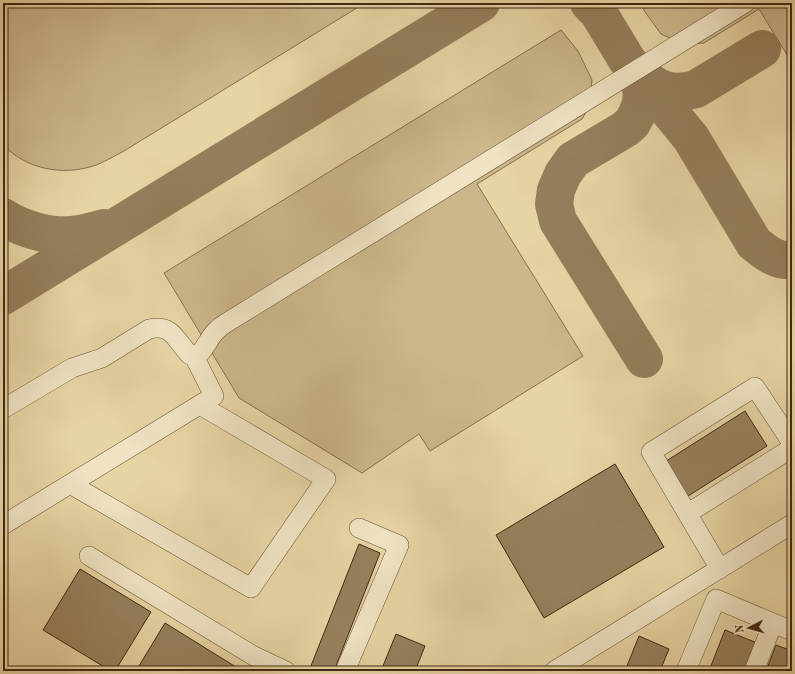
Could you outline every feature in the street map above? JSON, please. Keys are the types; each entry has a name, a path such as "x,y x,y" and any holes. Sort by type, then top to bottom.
{"lane":[{"path":"194,356 198,355 204,350 207,342 216,330 226,323 745,3"},
{"path":"3,410 72,368 102,358 149,329 158,327 164,328 171,332 184,350 190,355 194,356 214,396 3,525"},
{"path":"720,569 651,452 755,387 792,444"},
{"path":"70,484 251,588 326,479 200,404"},
{"path":"688,514 792,448"},
{"path":"554,671 792,524"},
{"path":"345,671 399,545 359,528"},
{"path":"89,556 252,655 286,671"},
{"path":"686,671 716,599 792,631"},
{"path":"754,671 773,623"}],"shaded area":[{"path":"3,3 365,3 124,151 97,165 81,169 57,170 34,165 23,160 3,145"},
{"path":"640,3 792,3 792,63 759,9 704,43 690,44 674,40 661,34"},
{"path":"561,30 578,51 592,80 589,107 582,119 477,184 583,356 430,451 419,434 362,473 239,398 164,273"}],"building":[{"path":"745,411 767,446 685,498 663,463"},
{"path":"615,464 664,547 544,618 496,535"},
{"path":"359,544 380,553 334,671 309,671"},
{"path":"80,569 151,612 115,671 111,671 43,630"},
{"path":"165,623 236,667 233,671 136,671"},
{"path":"725,630 757,643 745,671 709,671"},
{"path":"396,634 425,646 415,671 381,671"},
{"path":"639,636 669,649 660,671 625,671"},
{"path":"776,645 792,651 792,671 766,671"}],"taxiway":[{"path":"3,296 481,3"},
{"path":"589,3 598,12 627,60 691,138 754,243 776,258 792,260"},
{"path":"644,359 558,221 554,204 556,190 563,174 573,160 625,129 632,123 641,103 642,92 636,71 650,82 663,89 678,92 686,91 696,89 762,49"},
{"path":"3,217 27,228 54,235 75,235 104,228"}]}
